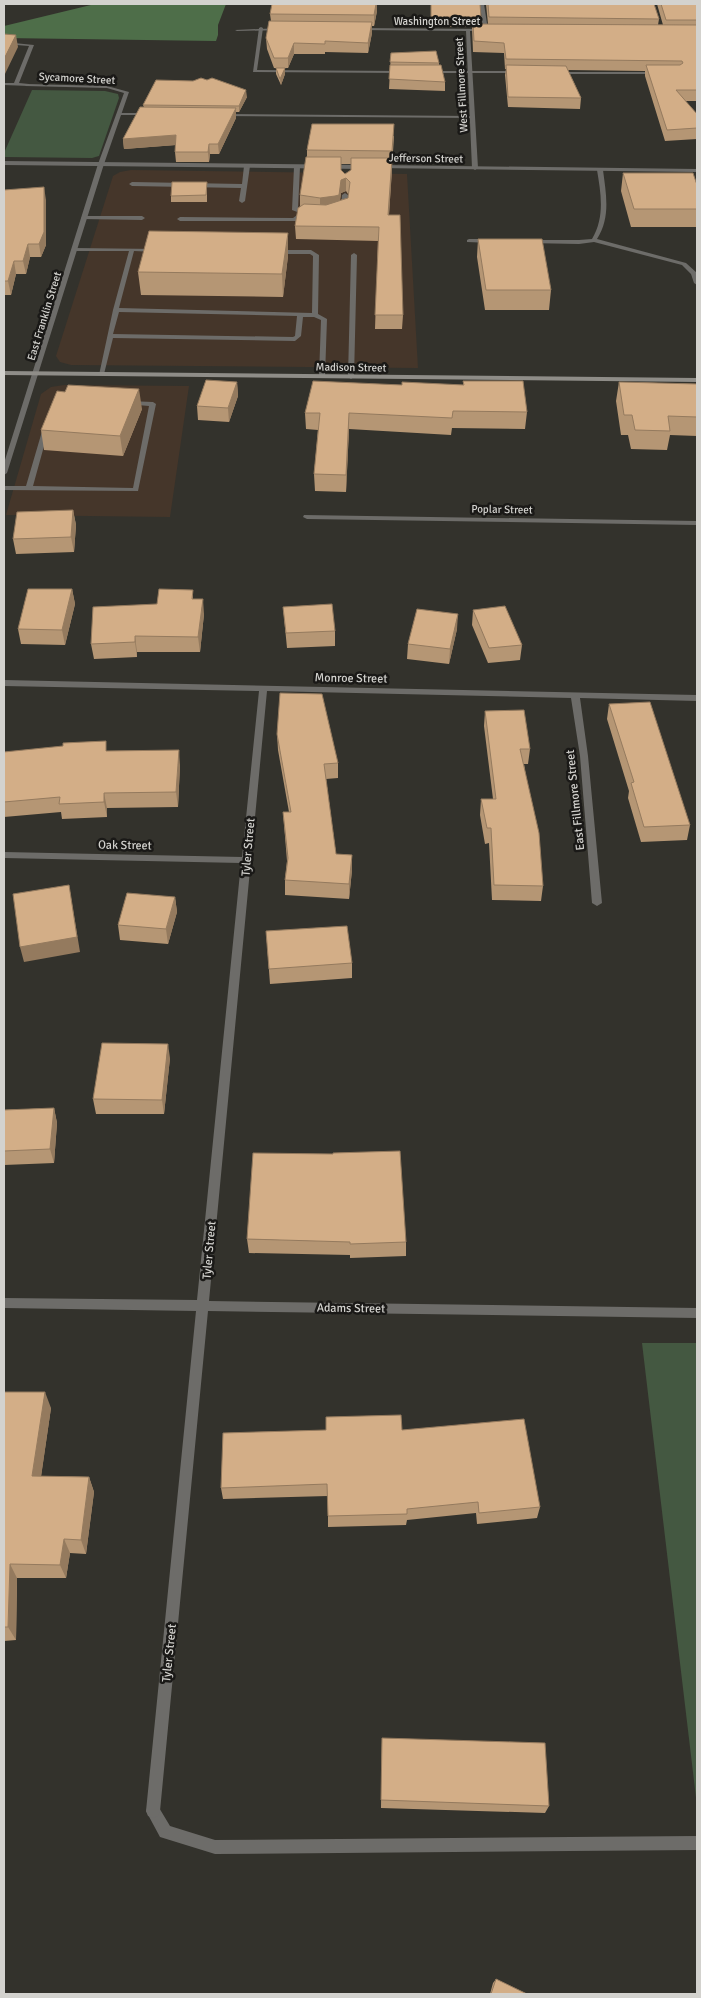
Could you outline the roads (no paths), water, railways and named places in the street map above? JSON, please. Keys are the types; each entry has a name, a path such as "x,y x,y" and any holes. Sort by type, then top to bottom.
{"main road":[{"name":"Madison Street","path":"4,373 697,380"}],"street":[{"path":"482,4 485,30"},
{"path":"261,28 255,71 412,72"},
{"path":"237,30 261,28 291,29"},
{"name":"Washington Street","path":"350,29 495,30"},
{"name":"West Fillmore Street","path":"468,30 475,168"},
{"path":"4,43 32,45 16,85"},
{"path":"422,72 520,72"},
{"path":"549,73 668,73"},
{"name":"Sycamore Street","path":"4,84 106,87 127,92"},
{"name":"East Franklin Street","path":"4,473 101,164 127,92"},
{"path":"119,114 158,114"},
{"path":"217,115 473,117"},
{"path":"4,163 366,167"},
{"path":"242,201 247,166"},
{"path":"297,167 295,210 303,213 312,213"},
{"path":"346,167 346,175"},
{"name":"Jefferson Street","path":"376,167 697,171"},
{"path":"594,240 599,233 606,209 600,170"},
{"path":"132,184 244,186"},
{"path":"336,214 344,210 345,196"},
{"path":"180,219 294,220 303,213"},
{"path":"84,218 142,218"},
{"path":"524,242 579,242 594,240 684,264 694,273 697,283"},
{"path":"468,241 496,241"},
{"path":"75,249 162,250"},
{"path":"101,374 132,250"},
{"path":"271,252 311,252 316,255 315,315"},
{"path":"351,377 354,256"},
{"path":"116,310 315,315 324,319 322,376"},
{"path":"110,336 295,338 298,336 300,314"},
{"path":"4,488 136,490 153,404 124,403"},
{"path":"29,488 49,419"},
{"name":"Poplar Street","path":"307,517 697,522"},
{"name":"Monroe Street","path":"4,683 697,698"},
{"name":"Tyler Street","path":"263,689 153,1811 165,1832 215,1847 697,1843"},
{"name":"East Fillmore Street","path":"575,696 584,756 597,903"},
{"name":"Oak Street","path":"4,855 246,860"},
{"name":"Adams Street","path":"4,1303 697,1313"}]}
